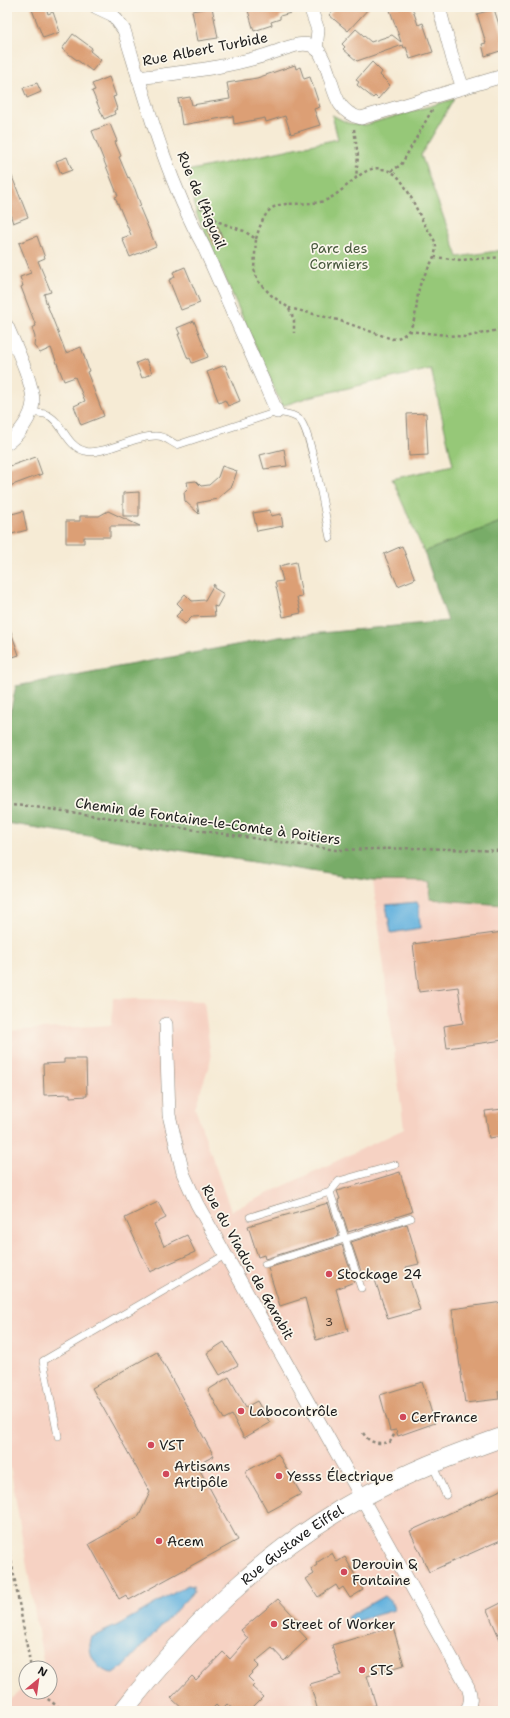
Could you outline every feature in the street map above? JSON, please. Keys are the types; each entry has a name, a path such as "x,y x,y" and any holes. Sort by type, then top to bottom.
{"street":[{"name":"Rue de l’Aiguail","path":"96,7 113,15 120,22 124,30 138,78 190,221 203,245 277,412"},
{"path":"310,7 318,30 316,48 326,64 339,104 351,115 361,118 503,76"},
{"path":"439,7 453,60 463,88"},
{"name":"Rue Albert Turbide","path":"138,78 248,60 298,45 307,45 316,48"},
{"path":"7,326 28,380 33,402 20,431 7,443"},
{"name":"Rue du Viaduc de Garabit","path":"166,1024 169,1115 174,1142 183,1173 197,1204 225,1255 468,1687 471,1696 470,1706 466,1711"},
{"name":"Rue Gustave Eiffel","path":"123,1711 164,1660 201,1620 234,1589 300,1535 362,1497 432,1463 503,1437"}],"lane":[{"path":"29,412 46,415 54,421 74,445 85,451 98,451 157,436 177,445 277,412 293,415 301,421 306,432 330,538"},
{"path":"250,1217 330,1192 339,1181 395,1165"},
{"path":"330,1192 361,1288"},
{"path":"264,1264 411,1218"},
{"path":"58,1436 43,1362 225,1255"},
{"path":"432,1463 446,1495"}],"path":[{"path":"391,171 401,165 423,128 440,95"},
{"path":"351,115 358,156 356,178"},
{"path":"380,168 391,171 401,180 415,210 434,239 436,246 434,257 420,284 417,308 409,331 401,337 392,339 338,320 289,308 268,292 258,281 254,269 256,239 261,220 269,210 277,204 320,202 327,200 338,194 356,178 370,169 380,168"},
{"path":"178,190 219,222 244,231 256,239"},
{"path":"434,257 461,260 503,257"},
{"path":"289,308 294,320 294,333"},
{"path":"409,331 465,336 498,330 503,325"},
{"name":"Chemin de Fontaine-le-Comte à Poitiers","path":"7,805 28,806 336,850 420,848 503,851"},
{"path":"363,1433 366,1438 379,1444 390,1442 394,1433"},
{"path":"7,1538 30,1660"},
{"path":"49,1700 64,1711"}],"shaded area":[{"path":"373,881 431,882 430,899 503,905 503,1711 7,1711 7,1703 18,1692 18,1700 58,1700 58,1660 43,1660 7,1448 7,1031 112,1025 113,998 204,1001 211,1059 195,1108 231,1211 404,1129"}],"green space":[{"name":"Parc des Cormiers","path":"454,99 421,155 458,257 503,250 503,521 424,552 392,479 453,465 431,369 309,397 282,406 197,215 187,171 338,139 332,115 348,123 365,125"},
{"path":"503,521 503,905 430,899 431,882 373,881 7,823 7,726 16,686 279,637 448,621 424,552"}],"water":[{"path":"417,902 419,906 420,928 391,933 386,905"},
{"path":"188,1585 193,1586 194,1591 124,1666 114,1673 102,1669 98,1665 91,1655 90,1643 92,1637 118,1625"},
{"path":"384,1596 393,1604 394,1610 349,1623 347,1617"}],"building":[{"path":"31,7 46,7 48,14 53,12 60,32 43,38"},
{"path":"212,7 218,38 198,41 192,11"},
{"path":"247,7 301,7 301,10 280,16 280,19 271,22 272,25 254,31"},
{"path":"336,7 370,7 348,31 329,15"},
{"path":"389,7 412,7 418,25 423,23 433,52 410,59 406,47 404,48 403,45 357,61 343,49 345,47 342,44 356,29 371,42 392,35 401,42"},
{"path":"494,9 503,37 503,50 485,56 482,44 486,43 477,14"},
{"path":"73,34 92,48 90,51 101,60 92,71 62,49"},
{"path":"372,62 382,72 380,75 390,85 378,99 375,96 373,98 357,85 359,82 356,80"},
{"path":"295,65 296,69 300,67 304,79 310,77 320,107 314,109 320,125 291,134 285,116 266,122 265,118 234,124 233,116 182,125 178,99 190,97 192,105 230,99 227,83 257,78"},
{"path":"109,77 116,96 113,97 117,109 114,111 115,114 104,119 92,91 95,90 92,84"},
{"path":"37,83 41,92 27,98 23,88"},
{"path":"110,124 117,141 115,142 121,156 119,157 128,178 129,177 135,189 141,206 139,206 156,246 130,257 122,238 131,235 115,197 118,196 92,131"},
{"path":"67,157 72,170 61,174 56,161"},
{"path":"7,164 28,217 13,223 10,214 7,215"},
{"path":"218,226 224,242 214,246 208,230"},
{"path":"37,236 45,258 38,261 51,292 44,294 46,302 66,353 81,347 89,371 87,372 104,416 81,425 74,406 85,401 75,377 64,381 51,348 40,353 34,346 35,337 32,328 36,326 21,287 23,286 20,277 31,273 19,243"},
{"path":"185,267 200,303 181,310 169,280 175,277 173,272"},
{"path":"194,321 208,357 192,363 190,358 188,359 177,328"},
{"path":"146,359 152,373 142,378 136,363"},
{"path":"225,365 240,401 228,406 225,400 219,403 207,372"},
{"path":"426,413 428,455 409,456 407,414"},
{"path":"284,449 287,466 264,469 260,455"},
{"path":"36,457 42,474 7,487 7,467"},
{"path":"222,466 237,471 232,486 217,499 197,503 199,514 185,501 184,492 188,488 187,482 196,481 201,486 209,485 218,477"},
{"path":"139,492 139,516 123,516 123,493"},
{"path":"270,510 271,516 281,514 283,526 257,531 253,513"},
{"path":"23,511 27,530 12,534 8,515"},
{"path":"108,511 140,526 110,526 110,537 84,537 84,543 66,543 66,521 80,521 80,516 99,516"},
{"path":"402,546 415,579 398,586 384,554"},
{"path":"296,562 302,596 297,597 301,613 283,617 275,582 283,581 279,566"},
{"path":"214,584 214,588 224,594 217,607 214,606 215,616 192,617 185,624 176,616 183,609 177,603 185,594 192,601 205,600"},
{"path":"7,626 9,626 19,655 7,659"},
{"path":"503,932 503,1040 447,1048 444,1026 463,1023 458,987 419,992 413,944"},
{"path":"64,1059 86,1059 87,1096 70,1097 70,1094 44,1095 43,1064 64,1063"},
{"path":"503,1109 503,1136 489,1138 485,1111"},
{"path":"400,1172 412,1212 348,1232 338,1200 340,1199 337,1191"},
{"path":"158,1202 166,1218 154,1224 164,1246 187,1235 195,1252 150,1272 125,1218"},
{"path":"328,1203 339,1236 265,1259 264,1255 258,1257 248,1226"},
{"path":"407,1224 419,1264 406,1267 420,1310 388,1319 374,1277 364,1280 351,1242"},
{"path":"342,1245 354,1282 336,1289 348,1331 316,1340 305,1298 280,1306 268,1268"},
{"path":"503,1302 503,1390 498,1391 499,1399 465,1403 452,1309"},
{"path":"224,1342 238,1365 220,1375 207,1353"},
{"name":"Artisans Artipôle","path":"157,1352 214,1456 197,1465 238,1540 129,1600 126,1595 119,1599 89,1544 139,1516 150,1492 92,1388"},
{"name":"Labocontrôle","path":"229,1377 246,1407 257,1401 270,1423 244,1438 232,1415 224,1419 208,1390"},
{"path":"422,1382 435,1423 398,1436 396,1430 390,1431 380,1395"},
{"path":"278,1454 301,1494 268,1512 245,1472"},
{"path":"503,1489 503,1539 429,1572 410,1531"},
{"path":"332,1553 337,1562 345,1557 363,1590 350,1598 343,1587 339,1590 336,1585 318,1597 306,1579 314,1574 311,1569 317,1565 316,1563"},
{"path":"278,1599 300,1623 296,1627 307,1639 284,1661 272,1648 255,1662 259,1666 248,1677 255,1684 252,1687 263,1697 249,1711 235,1711 227,1704 221,1710 216,1705 210,1711 185,1711 171,1698 192,1676 196,1680 223,1652 230,1659 248,1639 241,1630"},
{"path":"503,1602 503,1646 487,1610"},
{"name":"STS","path":"393,1627 404,1665 367,1676 376,1705 357,1711 318,1711 310,1684 341,1675 332,1645"}],"place":[{"name":"Stockage 24","path":"329,1274"},
{"name":"Labocontrôle","path":"241,1411"},
{"name":"CerFrance","path":"403,1417"},
{"name":"VST","path":"151,1445"},
{"name":"Artisans Artipôle","path":"166,1474"},
{"name":"Yesss Électrique","path":"279,1476"},
{"name":"Acem","path":"159,1541"},
{"name":"Derouin & Fontaine","path":"344,1572"},
{"name":"Street of Worker","path":"274,1624"},
{"name":"STS","path":"362,1670"}]}
